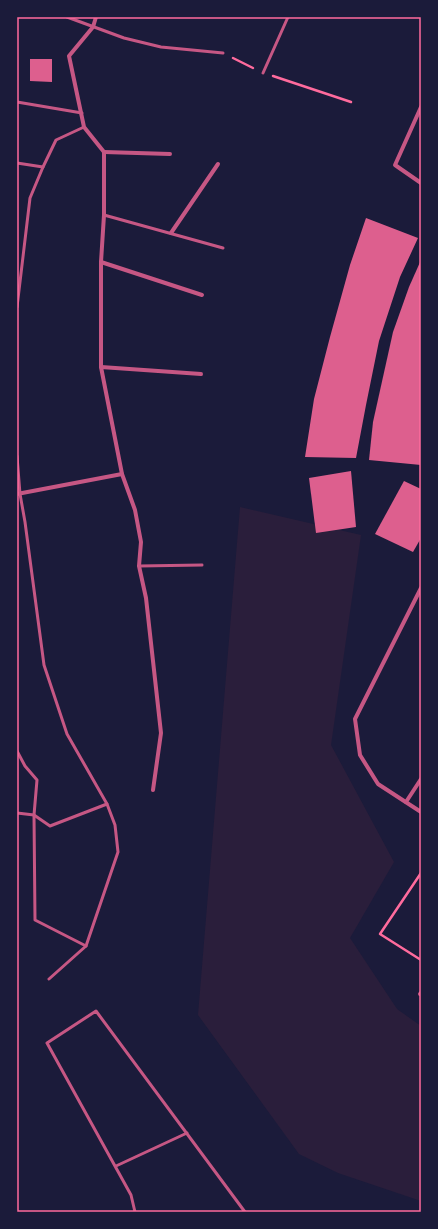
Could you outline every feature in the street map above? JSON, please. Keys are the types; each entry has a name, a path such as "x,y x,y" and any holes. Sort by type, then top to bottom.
{"street":[{"path":"96,17 94,27 69,56 84,127 104,152 104,215 101,262 101,367 122,474 136,510 141,542 139,566 146,598 161,733 153,790"},
{"path":"421,107 395,164 421,183"},
{"path":"104,152 170,154"},
{"path":"171,233 218,164"},
{"path":"101,262 202,295"},
{"path":"101,367 201,374"},
{"path":"19,494 122,474"},
{"path":"421,588 355,718 360,755 378,784 421,812"},
{"path":"406,802 421,779"}],"lane":[{"path":"67,17 124,38 161,47 223,53"},
{"path":"263,73 288,17"},
{"path":"17,102 82,113"},
{"path":"17,307 30,198 56,140 84,127"},
{"path":"17,163 43,167"},
{"path":"104,215 223,248"},
{"path":"17,456 19,494 25,522 44,665 67,734 107,804 115,825 118,852 86,946 49,979"},
{"path":"139,566 202,564"},
{"path":"17,752 24,766 37,780 34,815 34,920 86,946"},
{"path":"17,813 34,815 50,826 107,804"},
{"path":"135,1212 132,1194 47,1043 96,1011 245,1212"},
{"path":"116,1166 187,1133"}],"path":[{"path":"223,53 263,73 351,102"},
{"path":"421,872 380,934 421,960"}],"shaded area":[{"path":"240,507 361,535 331,745 394,862 350,938 397,1009 421,1026 421,1201 338,1173 299,1154 198,1015"}],"building":[{"path":"30,59 52,59 52,82 30,81"},
{"path":"366,218 418,238 400,277 379,341 356,458 305,457 314,399 350,265"},
{"path":"421,260 421,465 369,460 373,422 393,332 409,287"},
{"path":"351,471 356,527 316,533 309,478"},
{"path":"404,481 421,489 421,538 413,552 375,534"}]}
